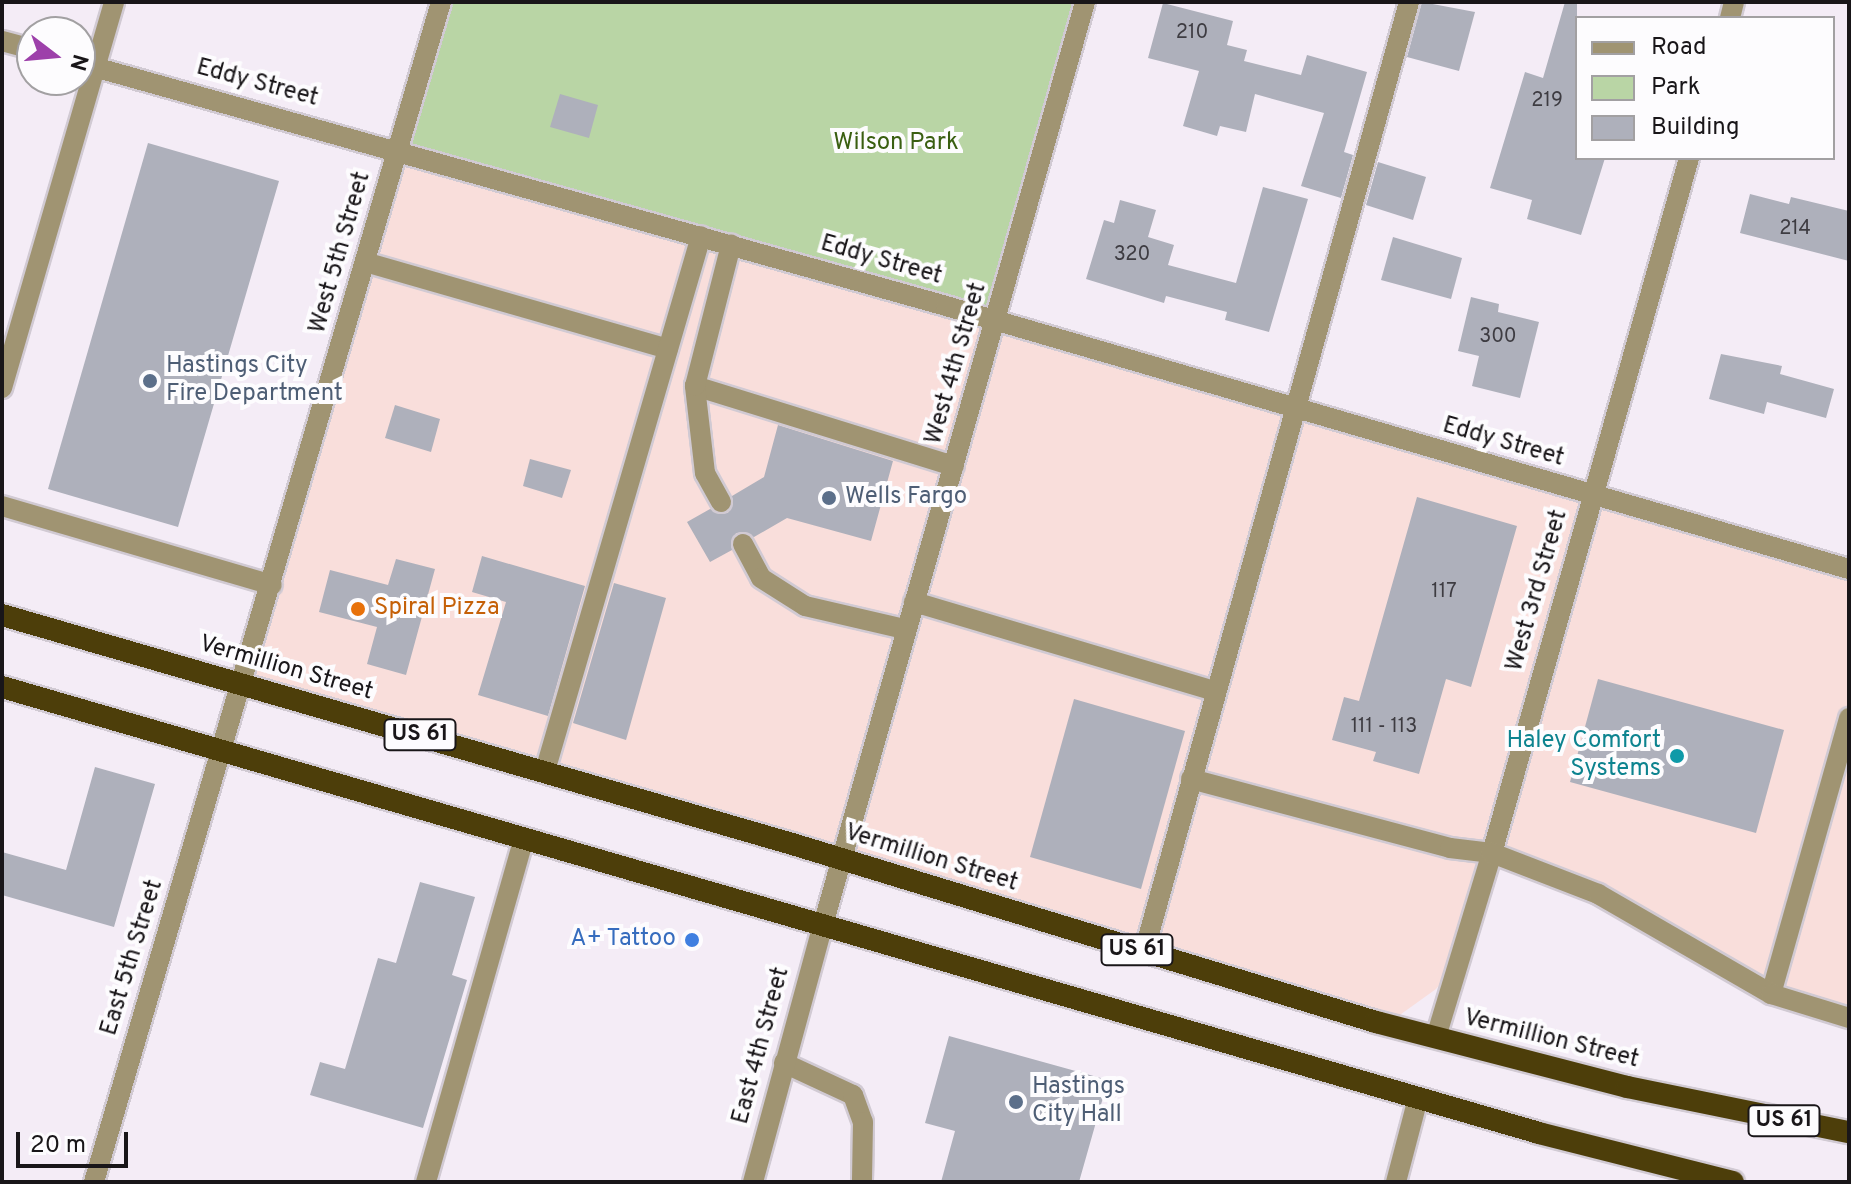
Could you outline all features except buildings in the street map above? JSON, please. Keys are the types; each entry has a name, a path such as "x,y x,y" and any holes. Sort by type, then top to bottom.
{"highway":[{"name":"Vermillion Street","path":"2,615 838,857 1144,952 1436,1037 1719,1108 1849,1132"},
{"path":"2,687 1418,1098 1733,1182"}],"street":[{"path":"96,46 114,2"},
{"name":"West 5th Street","path":"222,749 441,2"},
{"name":"West 4th Street","path":"823,925 838,857 997,321 1085,2"},
{"path":"1144,952 1292,408 1409,2"},
{"name":"Eddy Street","path":"96,67 701,236 1849,569"},
{"path":"2,388 80,96"},
{"name":"West 3rd Street","path":"1436,1037 1492,853 1688,160"},
{"path":"545,771 701,236"},
{"path":"721,502 705,473 695,386 731,245"},
{"path":"365,262 668,349"},
{"path":"695,386 954,466"},
{"path":"2,506 272,585"},
{"path":"743,544 761,578 805,606 905,629"},
{"path":"914,602 1215,691"},
{"path":"1771,994 1849,718"},
{"name":"East 5th Street","path":"94,1182 222,749"},
{"path":"1191,779 1450,848 1492,853 1598,894 1771,994 1849,1018"},
{"path":"426,1182 524,839"},
{"name":"East 4th Street","path":"753,1182 823,925"},
{"path":"784,1063 853,1095 863,1122 862,1182"},
{"path":"1396,1182 1418,1098"}],"shaded area":[{"path":"398,150 1849,569 1849,1018 1771,994 1598,894 1493,853 1452,970 1436,989 1397,1017 242,683"}],"green space":[{"name":"Wilson Park","path":"441,2 1085,2 997,321 398,150"}],"place":[{"name":"Hastings City Fire Department","path":"150,381"},
{"name":"Wells Fargo","path":"829,498"},
{"name":"Spiral Pizza","path":"358,609"},
{"name":"Haley Comfort Systems","path":"1677,756"},
{"name":"A+ Tattoo","path":"692,940"},
{"name":"Hastings City Hall","path":"1016,1102"}]}
